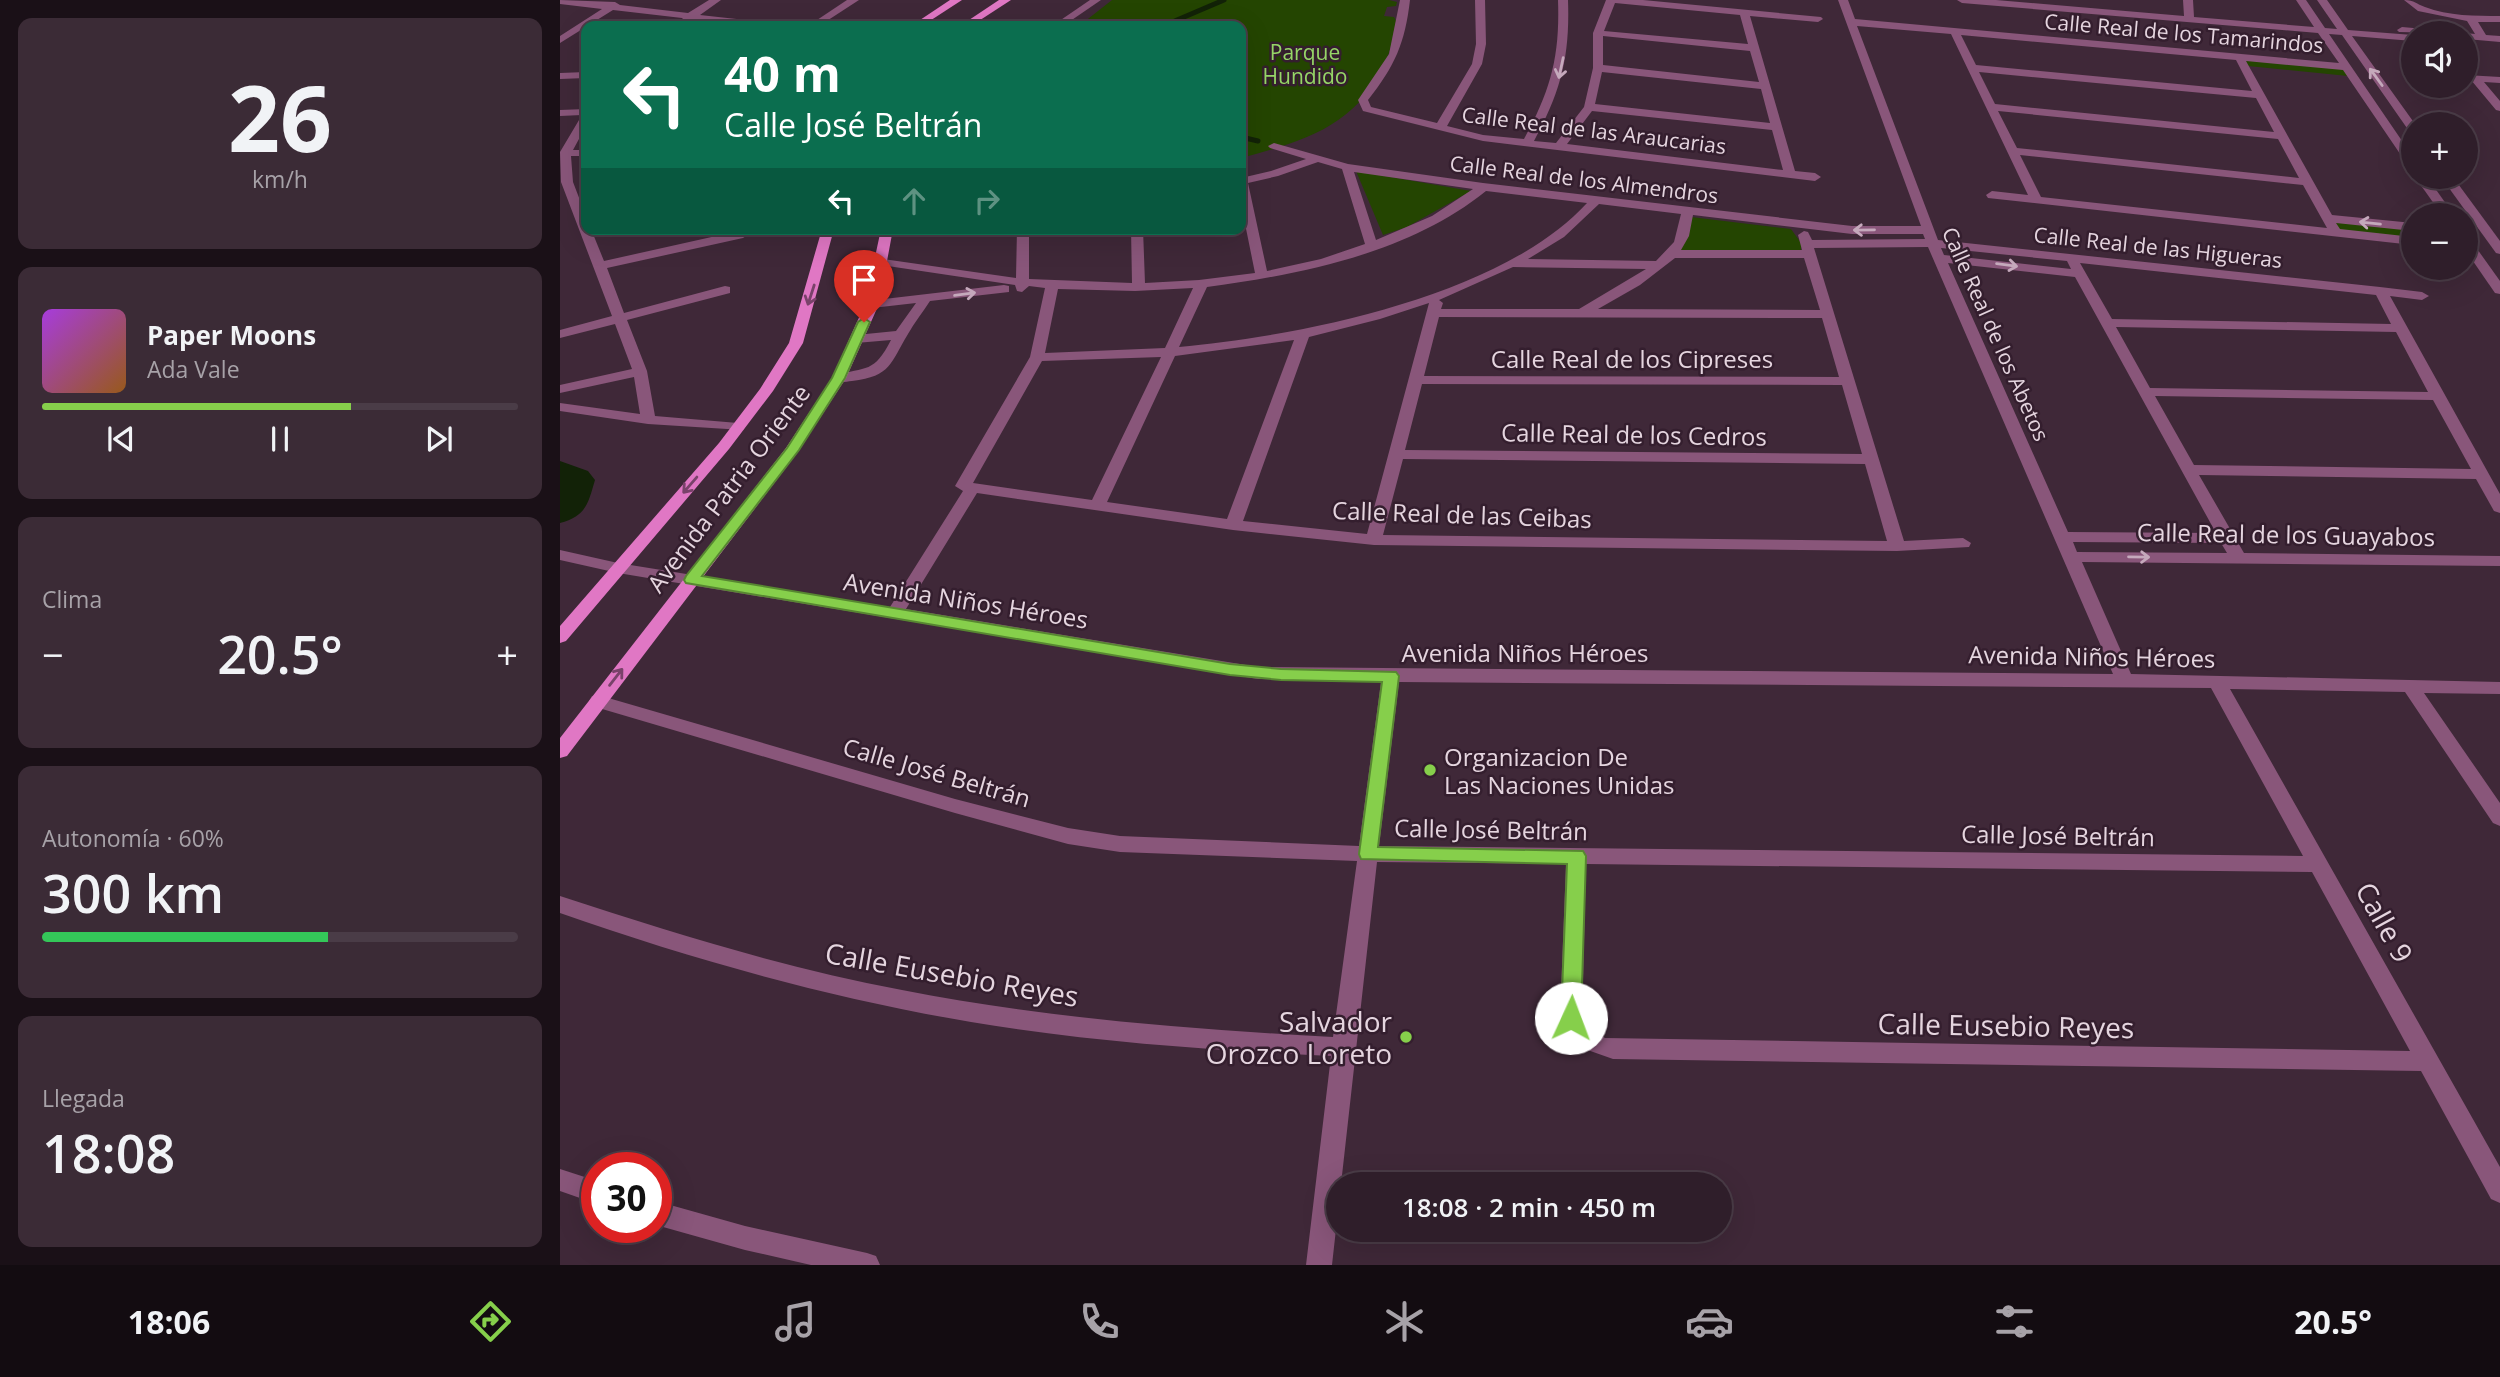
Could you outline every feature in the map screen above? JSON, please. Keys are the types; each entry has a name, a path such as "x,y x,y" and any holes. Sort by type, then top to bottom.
{"main road":[{"path":"924,21 957,0"},
{"path":"973,21 1006,0"},
{"name":"Avenida Patria Oriente","path":"560,637 766,391 796,343 827,235"},
{"name":"Avenida Patria Oriente","path":"560,751 792,450 839,378 872,304 886,235"}],"street":[{"path":"590,21 624,0"},
{"path":"682,21 716,0"},
{"path":"821,21 854,0"},
{"path":"1064,21 1096,0"},
{"name":"Calle Real de las Araucarias","path":"1405,0 1401,37 1389,68 1362,103 1367,109 1483,138 1815,177"},
{"path":"1440,128 1477,64 1481,44 1480,0"},
{"path":"1527,144 1546,110 1562,71 1565,31 1563,0"},
{"path":"1559,147 1589,107 1598,68 1598,33 1611,0 1818,19"},
{"name":"Calle Real de los Abetos","path":"1843,0 1930,236 2125,680"},
{"path":"1962,0 2111,6"},
{"path":"2042,0 2401,36"},
{"path":"2188,0 2189,16"},
{"path":"2301,0 2401,148"},
{"path":"2322,0 2401,112"},
{"path":"2409,0 2421,9 2471,19 2500,19"},
{"path":"560,1 729,21"},
{"path":"1744,12 1774,127 1790,174"},
{"path":"2471,19 2482,37"},
{"name":"Calle Real de los Tamarindos","path":"1851,22 2242,62 2353,77"},
{"path":"560,40 581,27"},
{"path":"2341,29 2401,32"},
{"path":"1954,31 2036,200"},
{"path":"1598,33 1754,48"},
{"path":"2478,37 2500,39"},
{"path":"2478,43 2500,45"},
{"path":"2242,62 2335,232"},
{"name":"Calle Real de los Tamarindos","path":"2242,62 2346,67"},
{"path":"1598,68 1764,86"},
{"path":"1972,68 2260,95"},
{"path":"560,76 581,75"},
{"path":"2478,79 2500,80"},
{"path":"2478,86 2500,108"},
{"path":"1589,107 1774,127"},
{"path":"1991,107 2283,136"},
{"path":"560,113 581,112"},
{"path":"2377,113 2401,115"},
{"path":"581,126 565,153 567,182 581,219"},
{"name":"Calle Real de los Almendros","path":"1274,146 1348,167 1483,187 1801,225 1930,236"},
{"path":"2012,151 2307,182"},
{"path":"565,153 581,153"},
{"path":"1246,180 1274,174 1316,159"},
{"path":"1348,167 1373,246"},
{"path":"872,304 1023,286 1139,287 1202,284 1262,276 1337,258 1373,246 1445,214 1483,187"},
{"path":"2456,189 2495,244"},
{"path":"1992,195 2401,240"},
{"path":"1246,200 1262,276"},
{"path":"1037,357 1170,353 1303,334 1396,311 1438,296 1511,263 1570,227 1595,201"},
{"path":"1581,314 1657,265 1669,254 1680,243 1688,211"},
{"path":"2328,218 2401,226"},
{"path":"1801,225 1897,546"},
{"path":"587,235 640,371 648,420"},
{"path":"688,247 693,235"},
{"path":"599,266 739,235"},
{"path":"1023,235 1023,286"},
{"path":"1137,235 1139,287"},
{"path":"1669,254 1809,249 1930,236"},
{"name":"Calle Real de las Higueras","path":"1930,236 2070,256 2422,296"},
{"path":"2478,238 2495,244"},
{"path":"2070,256 2238,558"},
{"name":"Calle Real de las Higueras","path":"1940,258 2080,274"},
{"path":"2478,260 2500,290"},
{"path":"881,261 1023,286"},
{"path":"1511,263 1657,265"},
{"path":"1097,506 1202,284"},
{"path":"895,613 968,487 1037,357 1045,286"},
{"path":"560,334 725,290"},
{"path":"2379,291 2500,508"},
{"path":"1374,540 1438,296"},
{"path":"839,378 864,375 878,370 887,362 900,335 925,299"},
{"path":"1434,313 1828,314"},
{"path":"2108,323 2400,328"},
{"path":"1233,525 1303,334"},
{"path":"856,340 900,335"},
{"path":"560,390 640,371"},
{"name":"Calle Real de los Cipreses","path":"1416,380 1848,381"},
{"path":"2146,392 2438,396"},
{"path":"560,407 648,420 738,427"},
{"name":"Calle Real de los Cedros","path":"1396,454 1871,459"},
{"path":"2190,470 2481,474"},
{"name":"Calle Real de las Ceibas","path":"968,487 1233,525 1374,540 1897,546 1963,543"},
{"name":"Calle Real de los Guayabos","path":"2062,537 2227,538"},
{"name":"Avenida Niños Héroes","path":"568,556 618,568 1258,673 2125,680 2500,688"},
{"name":"Calle Real de los Guayabos","path":"2071,556 2500,561"},
{"path":"1319,1265 1343,1047 1391,676"},
{"name":"Calle 9","path":"2217,682 2500,1191"},
{"path":"2410,686 2500,818"},
{"name":"Calle José Beltrán","path":"598,701 955,806 1068,836 1121,844 1368,854 2318,864"},
{"name":"Calle Eusebio Reyes","path":"1576,856 1571,1018 1586,1040 1599,1047 2428,1061"},
{"name":"Calle Eusebio Reyes","path":"560,904 706,953 888,997 997,1016 1110,1031 1343,1047"},
{"path":"560,1180 581,1187"},
{"path":"672,1217 745,1238 867,1265"}],"green space":[{"name":"Parque Hundido","path":"1112,0 1397,2 1396,6 1387,7 1384,16 1394,17 1396,21 1389,54 1361,100 1345,115 1307,137 1246,157 1246,21 1085,21"},
{"path":"2245,59 2343,68 2348,76 2248,66"},
{"path":"1356,171 1471,191 1407,227 1383,235"},
{"path":"1691,217 1791,229 1801,243 1801,252 1678,252"},
{"path":"2335,221 2401,228 2401,238 2338,231"}],"waterway":[{"path":"1175,21 1224,0"},
{"path":"1246,138 1258,141"},
{"path":"560,474 573,480 566,502 560,509"}],"place":[{"name":"Organizacion De Las Naciones Unidas","path":"1430,770"},
{"name":"Salvador Orozco Loreto","path":"1406,1037"}],"route":[{"path":"864,322 839,378 792,450 692,580 1258,673 1391,676 1368,854 1576,856 1571,1018"}]}
